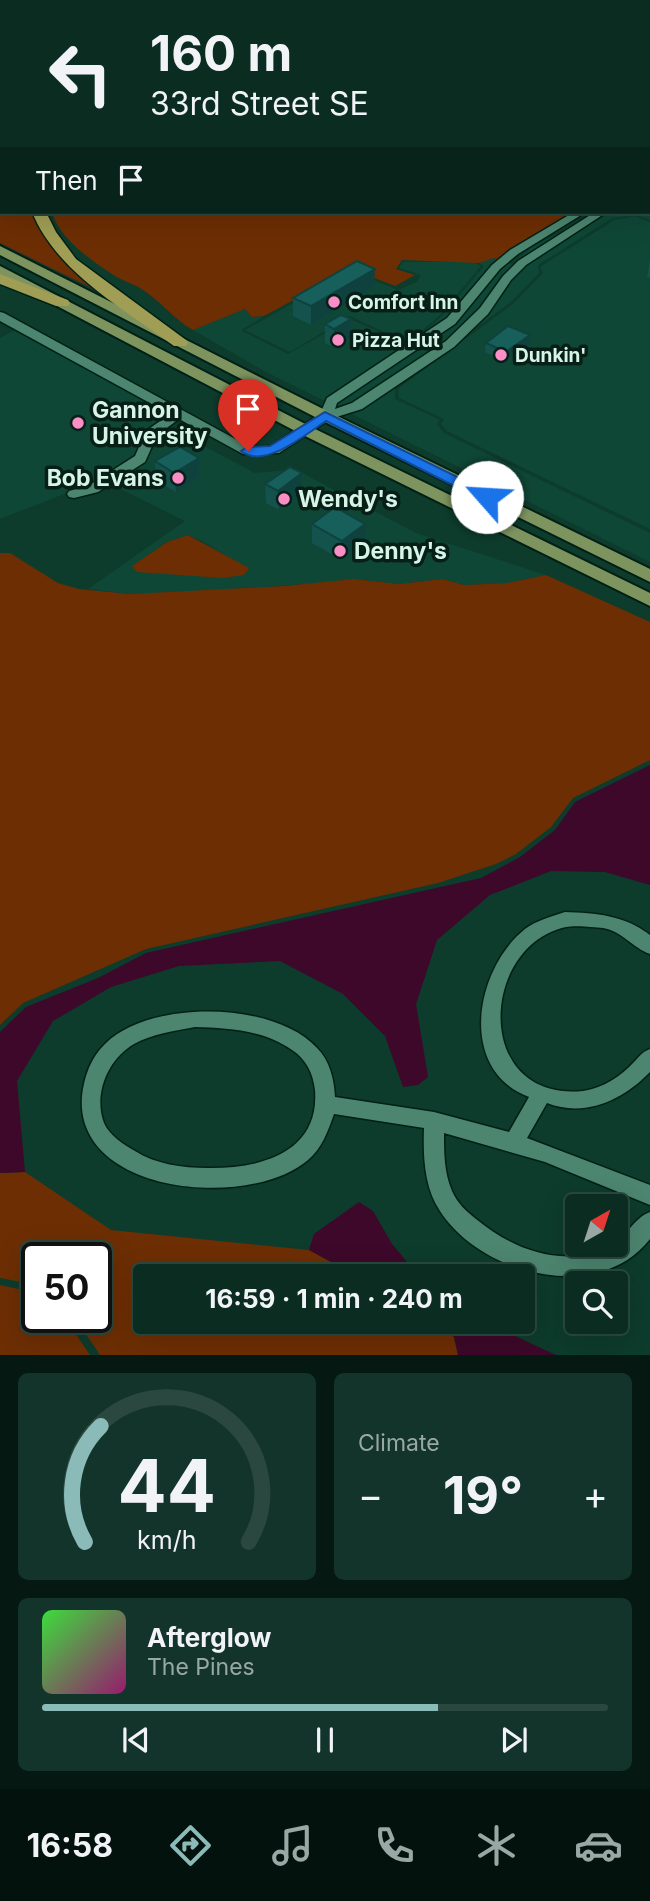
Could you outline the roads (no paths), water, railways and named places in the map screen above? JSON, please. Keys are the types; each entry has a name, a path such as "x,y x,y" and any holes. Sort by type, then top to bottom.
{"highway":[{"path":"40,214 50,233 72,262 180,343"},
{"path":"0,279 62,303"}],"main road":[{"path":"0,250 325,416 650,576"},
{"path":"0,270 305,430 650,600"},
{"path":"411,483 450,492 552,542 578,541"}],"street":[{"path":"325,416 332,401 451,321 496,267 514,252 578,214"},
{"path":"0,316 248,451 274,450 325,416 357,405 450,344 484,312 507,278 522,263 599,214"},
{"path":"74,494 93,489 140,459 146,453 148,439 154,430 178,414"},
{"path":"650,946 623,926 592,918 568,919 543,925 519,945 503,967 494,989 488,1035 499,1062 514,1081 540,1096 576,1101 609,1094 635,1076 650,1058"},
{"path":"195,1019 228,1019 279,1033 303,1046 326,1081 325,1104 317,1131 302,1152 264,1171 202,1179 139,1165 112,1149 97,1131 92,1114 93,1077 103,1058 118,1044 141,1030 195,1019"},
{"path":"514,1142 540,1096"},
{"path":"325,1104 434,1121 514,1142 587,1166 650,1195"},
{"path":"434,1121 433,1153 443,1196 460,1220 491,1245 517,1259 558,1267 592,1263 616,1256 636,1241 650,1222"}],"place":[{"name":"Comfort Inn","path":"334,302"},
{"name":"Pizza Hut","path":"338,340"},
{"name":"Dunkin'","path":"501,355"},
{"name":"Gannon University","path":"78,423"},
{"name":"Bob Evans","path":"178,478"},
{"name":"Wendy's","path":"284,499"},
{"name":"Denny's","path":"340,551"}]}
